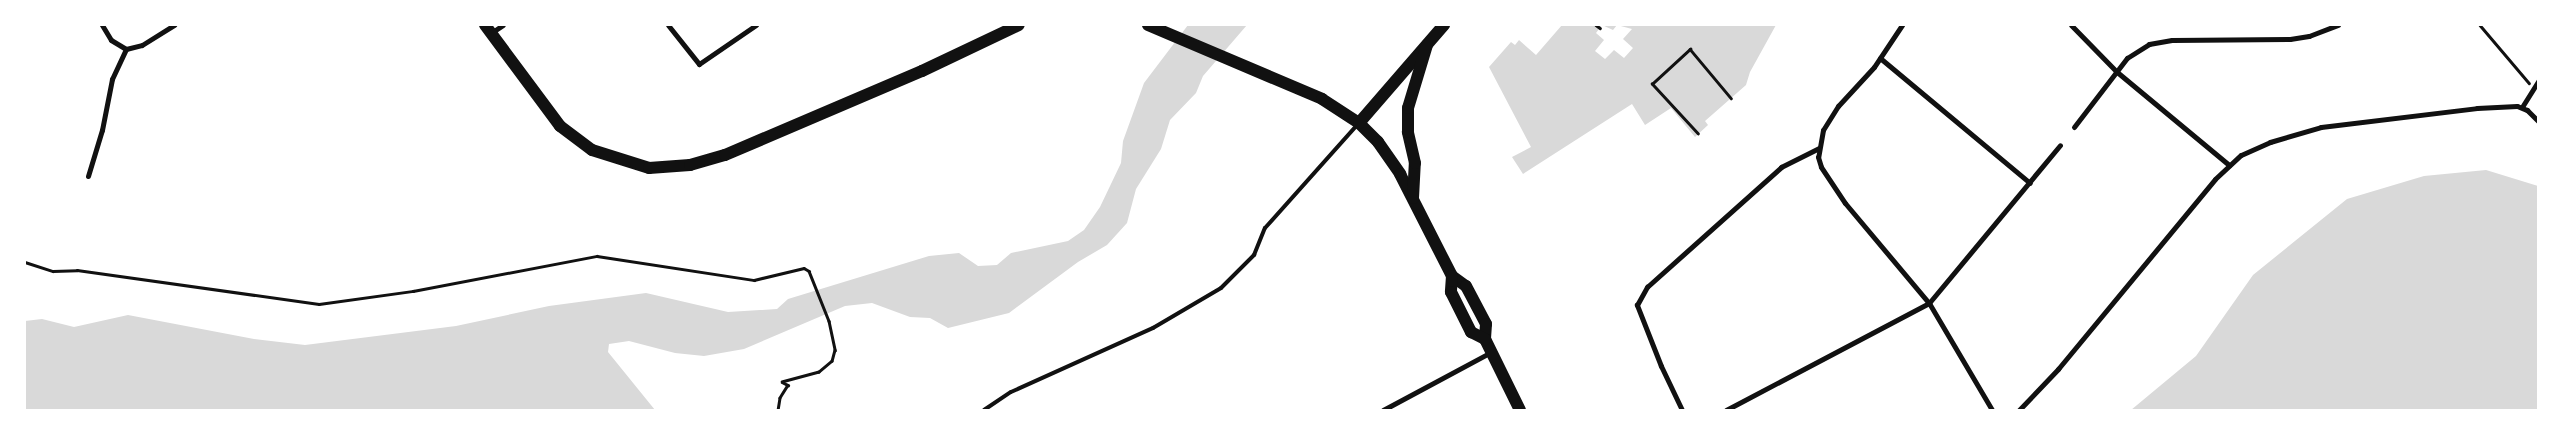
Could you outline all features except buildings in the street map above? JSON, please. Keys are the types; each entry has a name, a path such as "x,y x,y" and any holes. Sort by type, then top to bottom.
{"main road":[{"path":"488,29 549,113 577,140 592,150 627,163 672,168 725,155 922,71 1019,25"},
{"path":"1148,25 1322,99 1359,123 1389,157 1413,198 1452,276 1451,292 1471,332 1485,339 1520,410"},
{"path":"1359,123 1444,25"},
{"path":"1413,198 1415,163 1408,132 1408,108 1427,44"}],"street":[{"path":"102,25 110,40 126,49 148,42 174,25"},
{"path":"488,29 503,25"},
{"path":"668,25 699,64 756,25"},
{"path":"1902,25 1880,58 1838,106 1823,130 1819,148 1820,167 1828,180 1929,304 1992,410"},
{"path":"2071,25 2117,72 2229,165"},
{"path":"2074,127 2135,51 2162,41 2290,39 2309,36 2338,25"},
{"path":"88,176 102,130 112,79 126,49"},
{"path":"1880,58 2030,183"},
{"path":"2522,107 2538,81"},
{"path":"2019,410 2058,369 2229,165 2263,144 2321,127 2477,108 2522,107 2538,121"},
{"path":"1726,410 1929,304 2060,145"},
{"path":"1682,410 1660,366 1637,304 1647,287 1781,167 1819,148"},
{"path":"1383,410 1492,352"}],"lane":[{"path":"984,410 1011,392 1146,331 1221,288 1254,255 1265,228 1359,123"}],"path":[{"path":"1596,25 1600,28"},
{"path":"2480,25 2534,88"},
{"path":"1698,134 1652,84 1690,49 1731,98"},
{"path":"25,262 48,270 86,272 319,304 413,291 597,256 754,280 804,268 811,276 829,321 834,338 832,361 812,376 782,382 788,385 780,398 778,410"}],"shaded area":[{"path":"1188,25 1247,25 1203,76 1196,93 1170,120 1161,149 1136,189 1127,223 1107,245 1078,262 1009,313 948,328 930,318 910,317 872,303 845,306 744,349 704,356 675,353 629,341 609,344 608,352 655,410 25,410 25,321 42,319 74,327 128,315 254,339 305,345 456,326 549,306 646,293 728,312 777,309 788,299 929,256 959,253 978,266 997,265 1011,253 1068,241 1084,230 1100,207 1121,163 1123,141 1144,83"},
{"path":"1562,25 1776,25 1750,72 1746,85 1705,121 1708,125 1695,137 1671,108 1645,125 1632,104 1523,174 1512,157 1531,147 1489,67 1511,42 1515,45 1519,40 1536,55"},
{"path":"2486,170 2538,186 2538,410 2131,410 2196,356 2253,275 2347,199 2424,176"}],"pier":[{"path":"1602,25 1613,30 1617,25 1632,29 1623,39 1633,48 1624,58 1614,50 1605,59 1595,51 1604,40 1596,33"}]}
